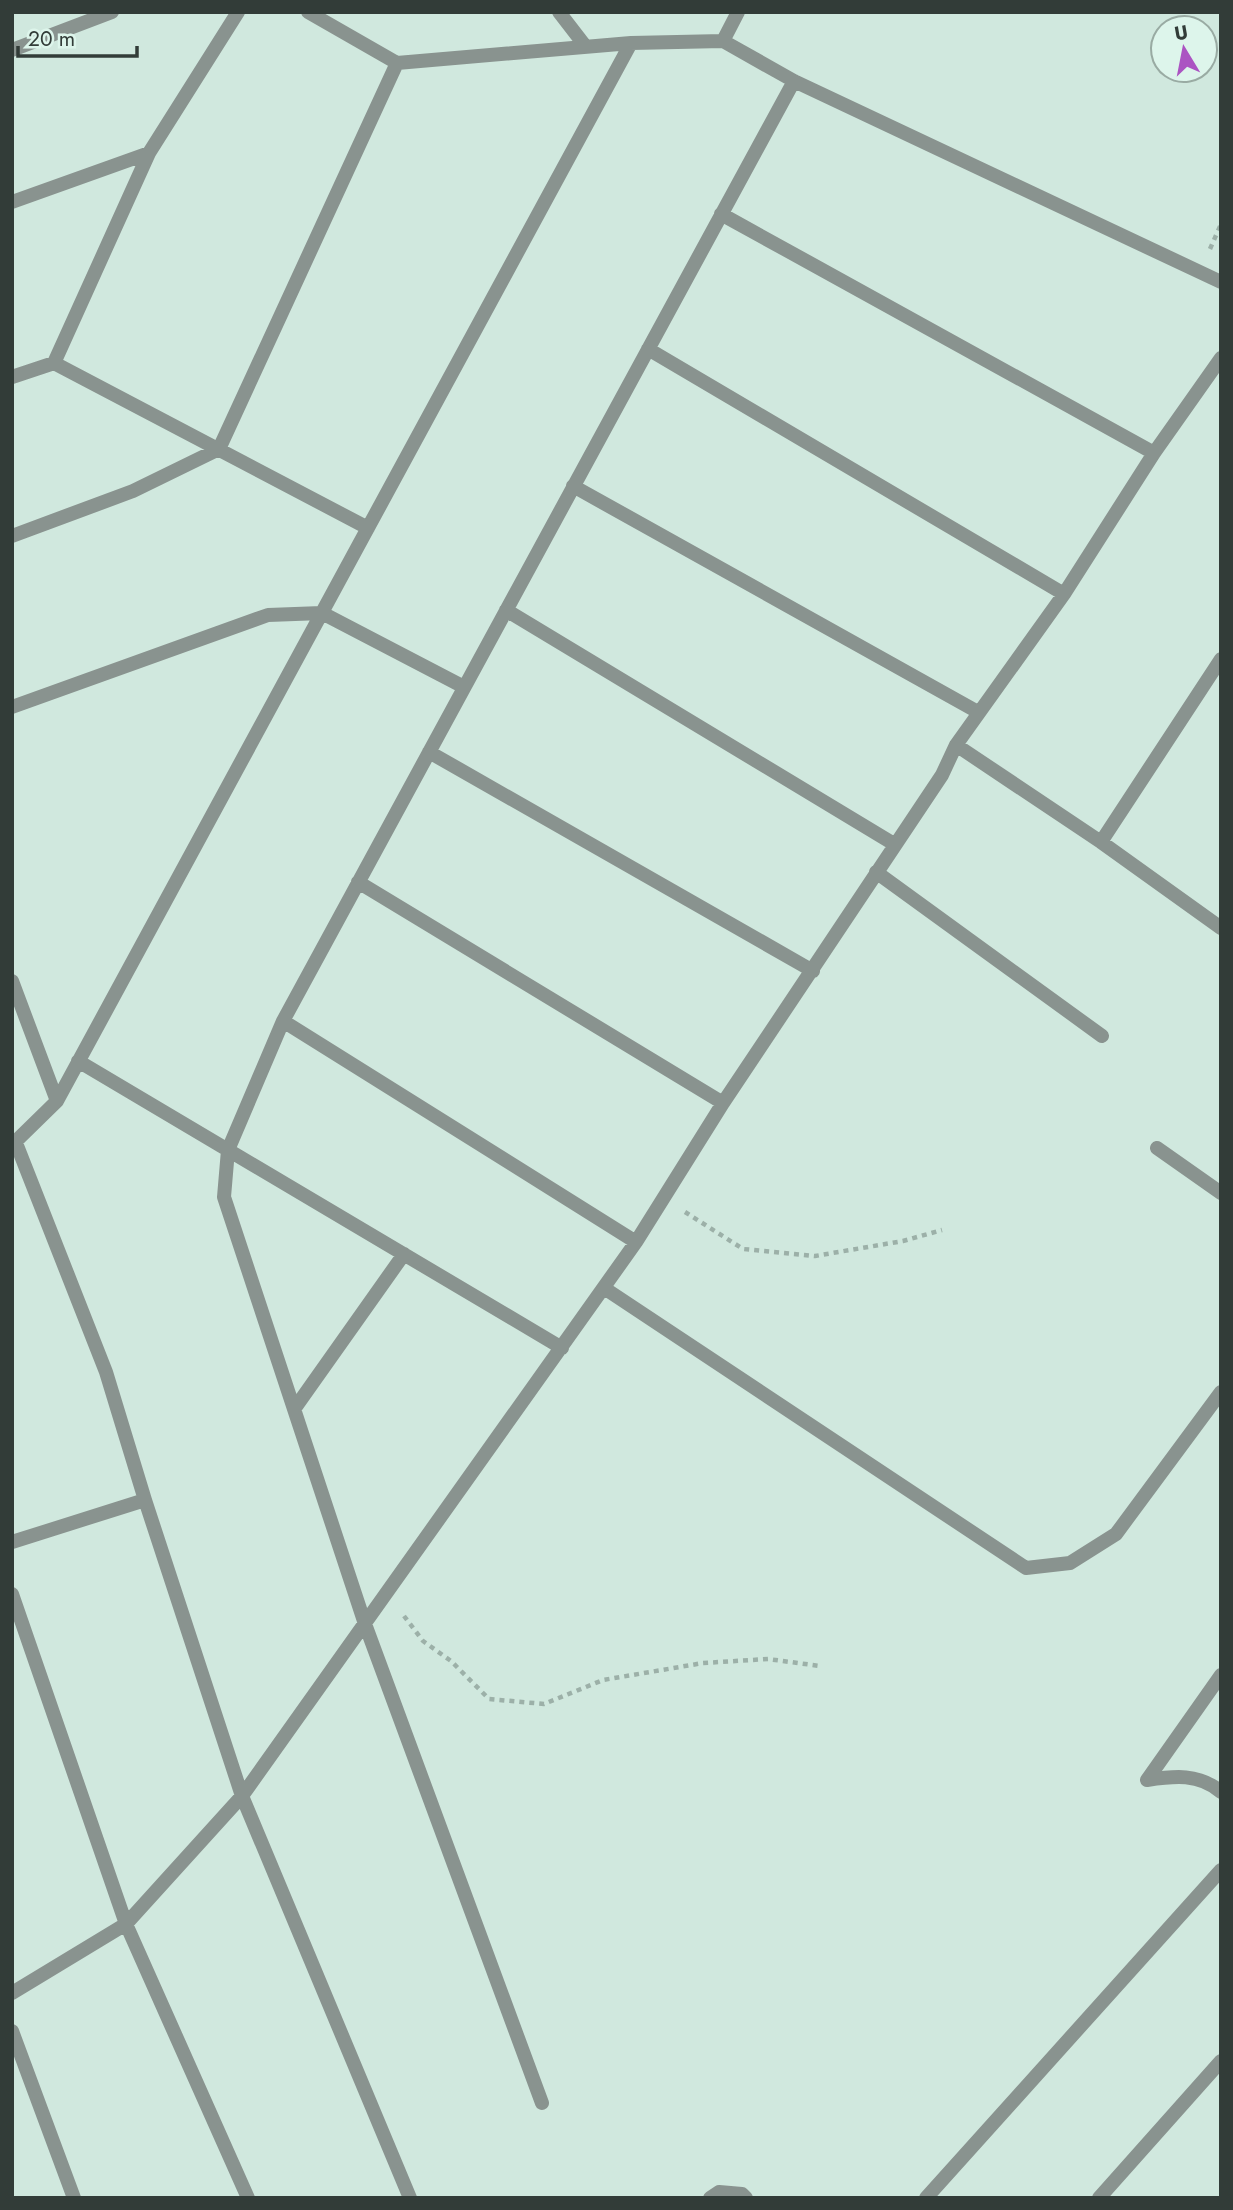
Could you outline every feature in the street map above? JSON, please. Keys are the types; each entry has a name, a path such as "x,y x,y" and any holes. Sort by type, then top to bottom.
{"street":[{"path":"14,45 112,12"},
{"path":"54,363 149,153 238,12"},
{"path":"308,12 397,63 631,43 723,41 794,81 1221,282"},
{"path":"559,12 586,47"},
{"path":"723,41 738,12"},
{"path":"410,2198 242,1796 106,1372 14,1144 57,1101 631,43"},
{"path":"12,536 133,491 219,449 397,63"},
{"path":"542,2104 365,1624 224,1197 228,1150 282,1021 794,81"},
{"path":"12,202 149,153"},
{"path":"721,214 1154,453"},
{"path":"648,349 1064,594"},
{"path":"12,1993 126,1924 242,1796 636,1242 723,1103 942,775 956,745 1064,594 1154,453 1221,358"},
{"path":"12,377 54,363 369,528"},
{"path":"573,486 978,712"},
{"path":"506,610 894,844"},
{"path":"12,707 268,615 322,613 464,687"},
{"path":"1101,842 1221,659"},
{"path":"956,745 1101,842 1221,928"},
{"path":"429,752 813,971"},
{"path":"876,873 1102,1036"},
{"path":"358,882 723,1103"},
{"path":"12,981 57,1101"},
{"path":"282,1021 636,1242"},
{"path":"78,1061 562,1348"},
{"path":"1157,1148 1221,1193"},
{"path":"295,1408 404,1254"},
{"path":"604,1288 1026,1568 1070,1563 1116,1534 1221,1392"},
{"path":"12,1542 145,1500"},
{"path":"12,1594 126,1924 248,2198"},
{"path":"1221,1675 1147,1780 1176,1775 1210,1783 1221,1792"},
{"path":"926,2198 1221,1870"},
{"path":"12,2031 74,2198"},
{"path":"1099,2198 1221,2061"},
{"path":"710,2198 719,2192 742,2194 746,2198"}],"path":[{"path":"664,1199 743,1249 815,1256 902,1241 942,1230"},
{"path":"387,1593 423,1641 451,1661 489,1699 544,1704 603,1681 702,1663 768,1659 820,1665"}]}
